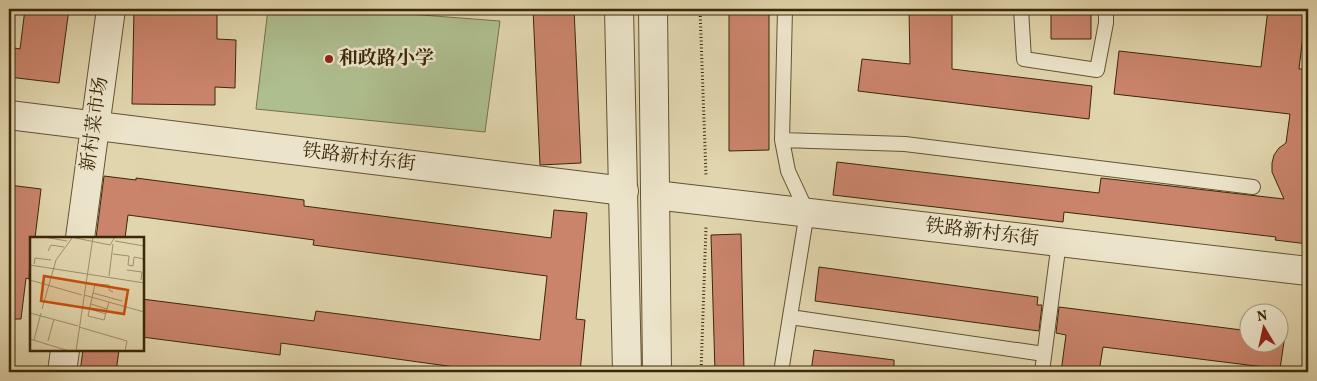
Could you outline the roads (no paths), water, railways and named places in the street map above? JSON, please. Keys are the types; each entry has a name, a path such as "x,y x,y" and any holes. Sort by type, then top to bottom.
{"street":[{"name":"新村菜市场","path":"80,237 111,9"},
{"path":"619,9 627,372"},
{"path":"653,9 657,372"},
{"name":"铁路新村东街","path":"9,115 624,191"},
{"name":"铁路新村东街","path":"655,195 1308,271"},
{"path":"62,372 65,351"}],"lane":[{"path":"781,372 807,212 788,171 782,140 785,9"},
{"path":"1021,9 1024,59 1097,70 1106,23 1106,9"},
{"path":"782,140 905,144 1253,188"},
{"path":"1042,372 1059,242"},
{"path":"790,317 1044,354"}],"place":[{"name":"和政路小学","path":"329,59"}]}
